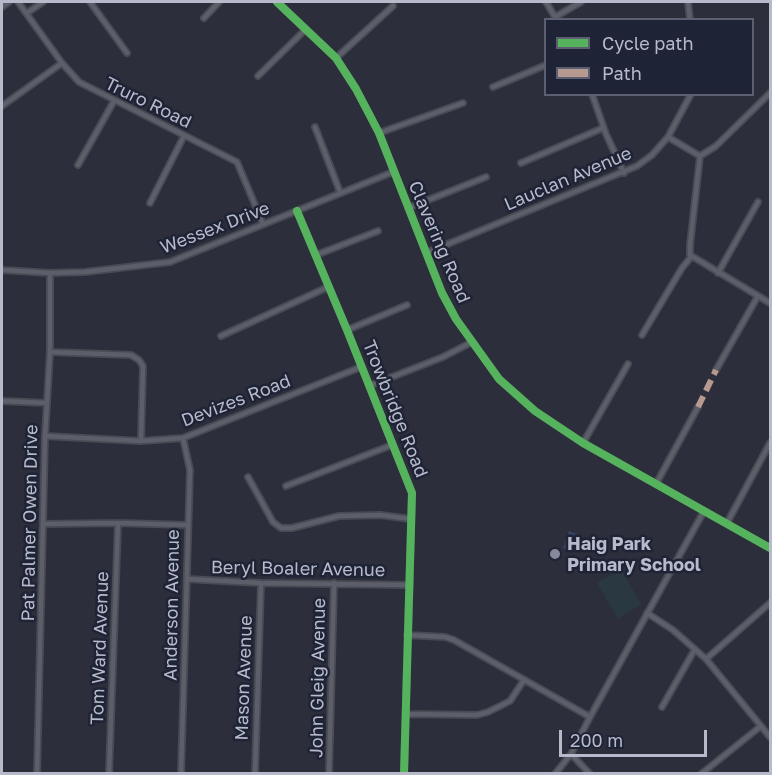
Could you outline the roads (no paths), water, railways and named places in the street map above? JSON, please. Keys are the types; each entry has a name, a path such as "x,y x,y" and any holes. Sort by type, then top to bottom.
{"street":[{"path":"2,7 9,2"},
{"name":"Truro Road","path":"18,2 62,63 79,82 237,162 263,224"},
{"path":"27,13 43,2"},
{"path":"90,2 127,53"},
{"path":"204,18 219,2"},
{"name":"Clavering Road","path":"278,2 336,58 379,133 446,302 456,320 499,379 550,422 583,443 771,548"},
{"path":"546,2 556,18 581,2"},
{"path":"688,2 690,18"},
{"path":"336,58 393,6"},
{"path":"258,76 305,30"},
{"path":"2,106 62,63"},
{"path":"493,87 544,67"},
{"path":"700,156 716,146 771,93"},
{"path":"593,96 603,128 624,173"},
{"name":"Lauclan Avenue","path":"426,253 624,173 646,160 668,137 690,96"},
{"path":"78,165 114,101"},
{"path":"379,133 463,103"},
{"path":"315,128 340,192"},
{"path":"521,164 603,128"},
{"path":"150,203 184,136"},
{"path":"668,137 700,156"},
{"path":"642,335 691,257 690,245 700,156"},
{"name":"Wessex Drive","path":"2,270 50,273 106,270 170,262 393,172"},
{"path":"408,208 486,177"},
{"path":"718,273 758,202"},
{"name":"Trowbridge Road","path":"297,211 410,488 404,774"},
{"path":"316,255 378,231"},
{"path":"691,257 771,303"},
{"name":"Pat Palmer Owen Drive","path":"37,774 45,436 50,352 50,273"},
{"path":"221,336 328,287"},
{"path":"716,370 758,296"},
{"path":"347,330 407,305"},
{"path":"369,386 443,357 472,342"},
{"path":"50,352 132,355 139,360 143,366 141,441"},
{"path":"583,443 628,364"},
{"name":"Devizes Road","path":"45,436 141,441 183,438 361,367"},
{"path":"2,401 47,404"},
{"path":"656,484 698,406"},
{"name":"Anderson Avenue","path":"181,774 190,470 183,438"},
{"path":"727,524 770,443"},
{"path":"286,486 392,445"},
{"path":"248,477 273,522 281,528 292,528 339,516 380,515 411,519"},
{"path":"555,774 571,754 704,511"},
{"name":"Tom Ward Avenue","path":"109,774 118,523"},
{"path":"44,524 187,525"},
{"name":"Beryl Boaler Avenue","path":"187,579 261,583 409,585"},
{"name":"Mason Avenue","path":"255,774 261,583"},
{"name":"John Gleig Avenue","path":"329,774 334,583"},
{"path":"706,659 771,603"},
{"path":"647,614 673,630 706,659 771,737"},
{"path":"407,635 445,637 454,640 590,717"},
{"path":"662,707 695,649"},
{"path":"406,714 477,715 488,712 510,701 524,680"},
{"path":"766,731 771,725"},
{"path":"701,774 761,726"},
{"path":"571,754 590,774"}],"water":[{"path":"569,531 577,534 571,551 563,548"}],"place":[{"name":"Haig Park Primary School","path":"555,554"}]}
